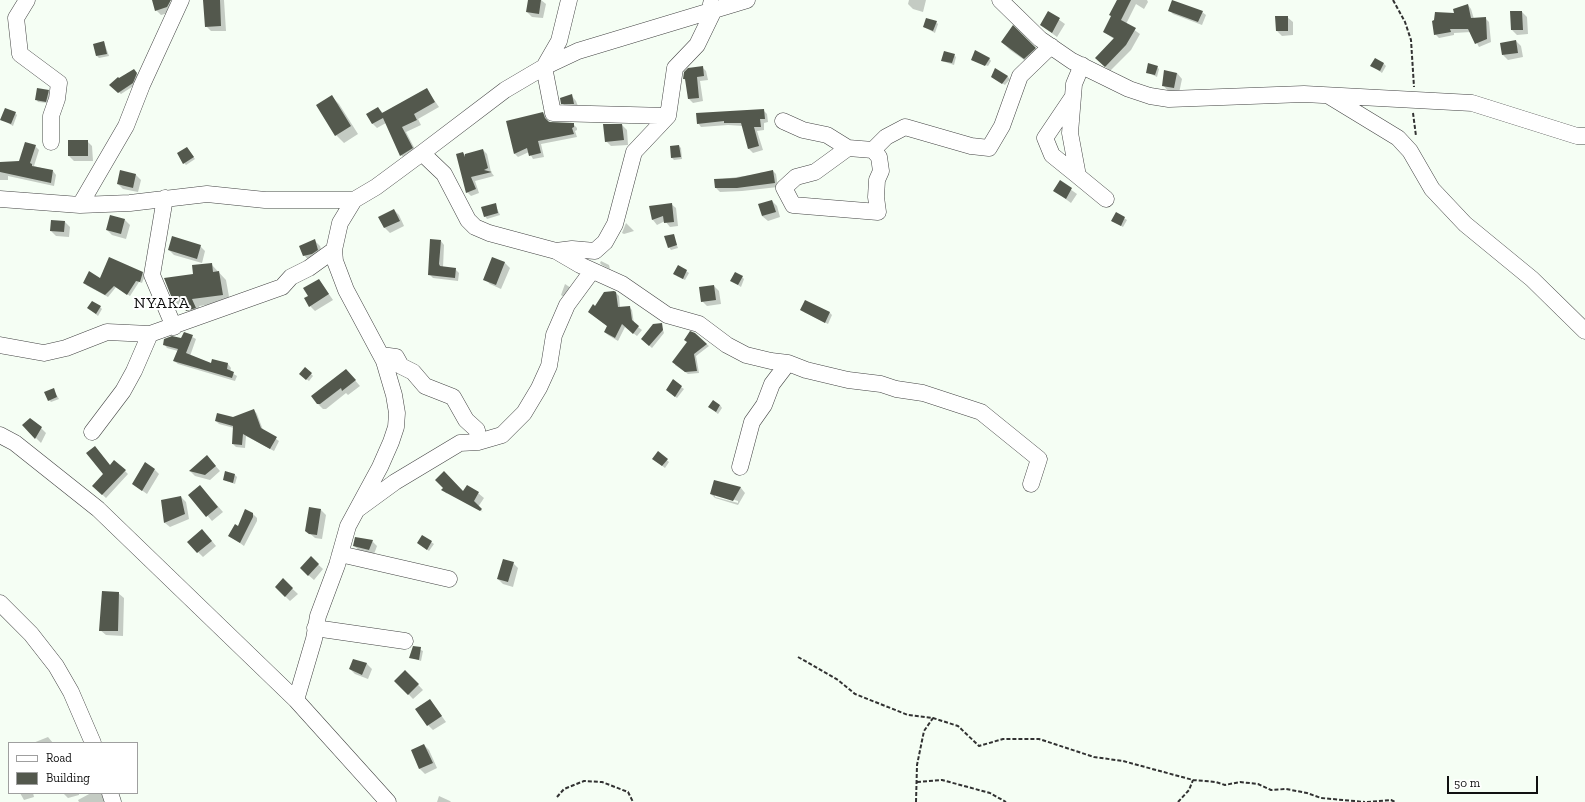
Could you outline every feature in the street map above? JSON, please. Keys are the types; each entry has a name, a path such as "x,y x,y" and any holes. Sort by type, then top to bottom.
{"street":[{"path":"27,0 16,18 20,54 59,83 57,99 51,116 51,142"},
{"path":"80,205 126,126 142,85 181,0"},
{"path":"568,0 559,41 544,67 553,113 668,116"},
{"path":"296,700 318,616 340,554 348,526 380,467 396,427 397,413 394,395 380,355 343,283 335,261 334,250 340,223 354,200 376,187 505,90 544,67 578,51 712,5 747,0"},
{"path":"1000,0 1040,39 1082,65 1129,89 1169,99 1227,96 1328,95 1472,103 1577,136 1585,136"},
{"path":"556,251 572,249 594,251 605,242 615,224 634,152 668,116 675,68 697,45 712,5"},
{"path":"873,150 886,137 905,127 971,146 989,148 1002,126 1020,76 1051,46"},
{"path":"1078,176 1070,133 1074,84 1082,65"},
{"path":"1328,95 1398,138 1410,151 1432,188 1465,224 1532,279 1585,331"},
{"path":"1073,97 1045,138 1052,155 1106,199"},
{"path":"783,121 803,130 827,135 848,148 873,150 879,157 880,170 877,180 876,197 878,212 793,205 784,188 796,177 815,172 848,148"},
{"path":"422,153 444,174 472,224 489,233 556,251 592,271 622,284 667,315 699,324 727,345 746,355 771,361 788,363 806,370 848,380 881,384 896,389 924,393 981,412 1039,459 1031,484"},
{"path":"0,199 80,205 130,203 207,194 265,200 354,200"},
{"path":"165,198 152,276 174,327"},
{"path":"0,345 44,353 66,348 100,333 150,334 174,327 282,287 291,277 309,268 334,250"},
{"path":"355,512 395,482 460,443 478,442 502,435 524,413 539,388 549,366 554,335 567,305 592,271"},
{"path":"92,432 123,391 134,371 150,334"},
{"path":"380,355 396,357 401,366 413,372 425,386 453,397 466,420 477,430 478,442"},
{"path":"740,467 752,422 764,405 772,384 788,363"},
{"path":"0,434 15,443 98,509 296,700 388,802"},
{"path":"340,554 449,578"},
{"path":"0,603 31,634 56,666 70,692 93,742"},
{"path":"316,628 404,641"}],"path":[{"path":"1393,0 1412,40 1413,113 1416,138"},
{"path":"798,657 838,680 855,694 908,715 933,718 958,726 979,746 1003,740 1039,739 1094,757 1130,763 1193,780 1225,784 1240,782 1252,783 1271,790 1286,789 1307,793 1321,798 1366,802 1391,800 1395,802"},
{"path":"916,802 917,765 924,731 933,718"},
{"path":"917,782 942,780 990,793 1006,802"},
{"path":"1178,802 1189,790 1193,780"},
{"path":"557,797 564,788 584,781 602,782 628,792 633,802"}],"building":[{"path":"152,0 171,0 167,7 155,11"},
{"path":"203,0 220,0 221,26 205,27"},
{"path":"528,0 541,0 539,14 526,12"},
{"path":"1117,0 1131,0 1121,20 1136,28 1126,45 1105,67 1095,58 1114,38 1103,32 1111,16 1109,15"},
{"path":"1172,0 1203,11 1198,22 1168,11"},
{"path":"1468,4 1471,18 1486,17 1487,39 1475,44 1468,29 1450,29 1451,32 1434,35 1432,21 1434,20 1435,12 1454,13 1453,9"},
{"path":"1048,11 1060,18 1052,33 1040,25"},
{"path":"1510,11 1522,11 1523,30 1511,30"},
{"path":"1275,16 1288,16 1288,31 1276,31"},
{"path":"926,18 937,21 933,31 923,27"},
{"path":"1013,25 1036,48 1024,59 1001,42"},
{"path":"1516,40 1518,53 1502,55 1500,43"},
{"path":"104,41 107,54 96,56 93,44"},
{"path":"975,50 990,58 985,66 971,60"},
{"path":"944,51 955,54 952,63 941,61"},
{"path":"1375,58 1384,63 1380,71 1370,66"},
{"path":"1148,63 1158,66 1155,75 1146,73"},
{"path":"703,66 704,76 697,77 699,98 688,99 685,79 683,79 684,72 688,68"},
{"path":"995,68 1008,76 1002,84 991,77"},
{"path":"134,69 137,73 133,83 118,93 109,85 118,77 119,78"},
{"path":"1164,70 1177,73 1174,88 1162,86"},
{"path":"37,88 49,90 46,102 35,100"},
{"path":"427,88 435,102 414,114 417,120 402,127 413,148 400,156 383,118 372,124 366,114 378,107 382,113"},
{"path":"572,94 574,104 561,104 560,98"},
{"path":"332,95 351,126 335,136 316,105"},
{"path":"5,108 16,112 11,124 0,120"},
{"path":"764,109 765,119 760,119 761,127 754,127 759,146 748,149 741,123 724,123 724,121 697,124 696,113"},
{"path":"543,112 545,118 549,122 574,123 574,127 572,128 574,134 538,141 541,153 529,156 527,148 514,154 506,121"},
{"path":"603,124 622,124 624,140 605,142"},
{"path":"68,140 88,140 88,156 68,156"},
{"path":"25,142 36,145 30,163 32,166 53,170 51,183 0,172 0,162 19,161"},
{"path":"679,145 681,157 671,158 670,146"},
{"path":"187,147 194,157 183,164 177,153"},
{"path":"483,149 488,168 484,170 492,172 471,177 476,189 466,193 456,154 463,152 465,157 465,154"},
{"path":"120,170 136,174 133,188 117,184"},
{"path":"773,170 775,183 737,188 715,188 714,179 736,178"},
{"path":"1060,180 1072,188 1066,199 1053,191"},
{"path":"772,200 776,212 762,216 758,204"},
{"path":"496,203 498,213 484,217 481,207"},
{"path":"672,203 674,222 664,223 663,216 652,220 649,206"},
{"path":"394,209 400,221 384,228 378,217"},
{"path":"1116,212 1125,217 1121,226 1111,221"},
{"path":"110,215 125,219 121,234 106,230"},
{"path":"51,220 65,221 64,232 50,231"},
{"path":"674,234 677,245 668,248 664,236"},
{"path":"172,236 201,245 197,259 168,250"},
{"path":"315,239 318,250 312,254 303,256 299,246"},
{"path":"430,239 441,240 439,264 440,266 456,268 455,278 428,275"},
{"path":"109,257 143,272 140,282 136,281 127,295 114,286 105,295 83,283 89,271 100,278"},
{"path":"492,257 505,262 496,285 483,280"},
{"path":"212,263 213,272 219,271 223,295 192,299 196,308 186,311 181,300 173,301 164,278 193,274 192,265"},
{"path":"678,265 687,270 683,279 673,274"},
{"path":"735,272 743,276 738,285 730,281"},
{"path":"319,279 329,294 309,307 304,298 308,296 303,288"},
{"path":"714,285 716,300 701,302 699,287"},
{"path":"604,292 616,292 618,307 630,306 632,320 639,326 633,334 622,324 615,338 604,332 607,326 588,312 593,304 595,306"},
{"path":"805,300 830,312 825,323 800,310"},
{"path":"92,301 101,306 96,314 87,308"},
{"path":"662,323 663,330 649,346 641,339 653,324"},
{"path":"690,331 695,333 707,344 694,354 697,371 685,372 672,362 687,342 684,340"},
{"path":"184,332 193,335 186,353 211,363 212,359 228,363 227,369 234,372 232,378 173,361 178,349 163,345 164,339 172,336 181,338"},
{"path":"305,367 312,373 306,380 299,374"},
{"path":"346,369 356,380 342,391 341,388 320,404 317,404 311,396"},
{"path":"673,379 682,386 675,397 666,390"},
{"path":"54,388 57,397 48,401 44,392"},
{"path":"713,400 720,405 716,412 708,407"},
{"path":"254,409 261,428 277,437 270,449 243,434 242,445 232,444 233,426 215,421 217,413 233,417"},
{"path":"30,418 42,427 35,439 22,425"},
{"path":"95,446 110,465 114,460 126,470 102,495 92,486 103,474 86,453"},
{"path":"658,451 668,459 662,466 652,459"},
{"path":"207,455 216,466 205,475 189,471"},
{"path":"145,462 155,469 142,491 132,484"},
{"path":"225,471 235,474 233,483 223,480"},
{"path":"444,471 463,491 467,485 479,492 474,501 482,509 480,511 441,490 443,488 435,480"},
{"path":"714,480 741,487 733,501 710,494"},
{"path":"200,485 218,507 206,517 188,495"},
{"path":"181,496 185,514 164,523 161,500"},
{"path":"309,507 321,509 317,535 309,534 305,531"},
{"path":"245,509 253,513 253,517 240,543 228,536 235,524 238,526"},
{"path":"202,529 212,541 197,553 187,542"},
{"path":"422,535 432,541 427,550 417,543"},
{"path":"355,537 373,540 369,550 353,546"},
{"path":"311,556 319,564 308,576 300,568"},
{"path":"503,559 514,562 508,582 497,579"},
{"path":"283,578 293,588 285,597 275,587"},
{"path":"102,591 119,592 118,631 99,631"},
{"path":"413,646 421,647 419,660 409,658"},
{"path":"353,659 367,663 362,675 349,669"},
{"path":"405,670 419,684 408,695 394,681"},
{"path":"430,699 442,716 427,726 415,709"},
{"path":"424,744 433,763 419,769 411,750"}],"district":[{"name":"NYAKA","path":"162,303"}]}
